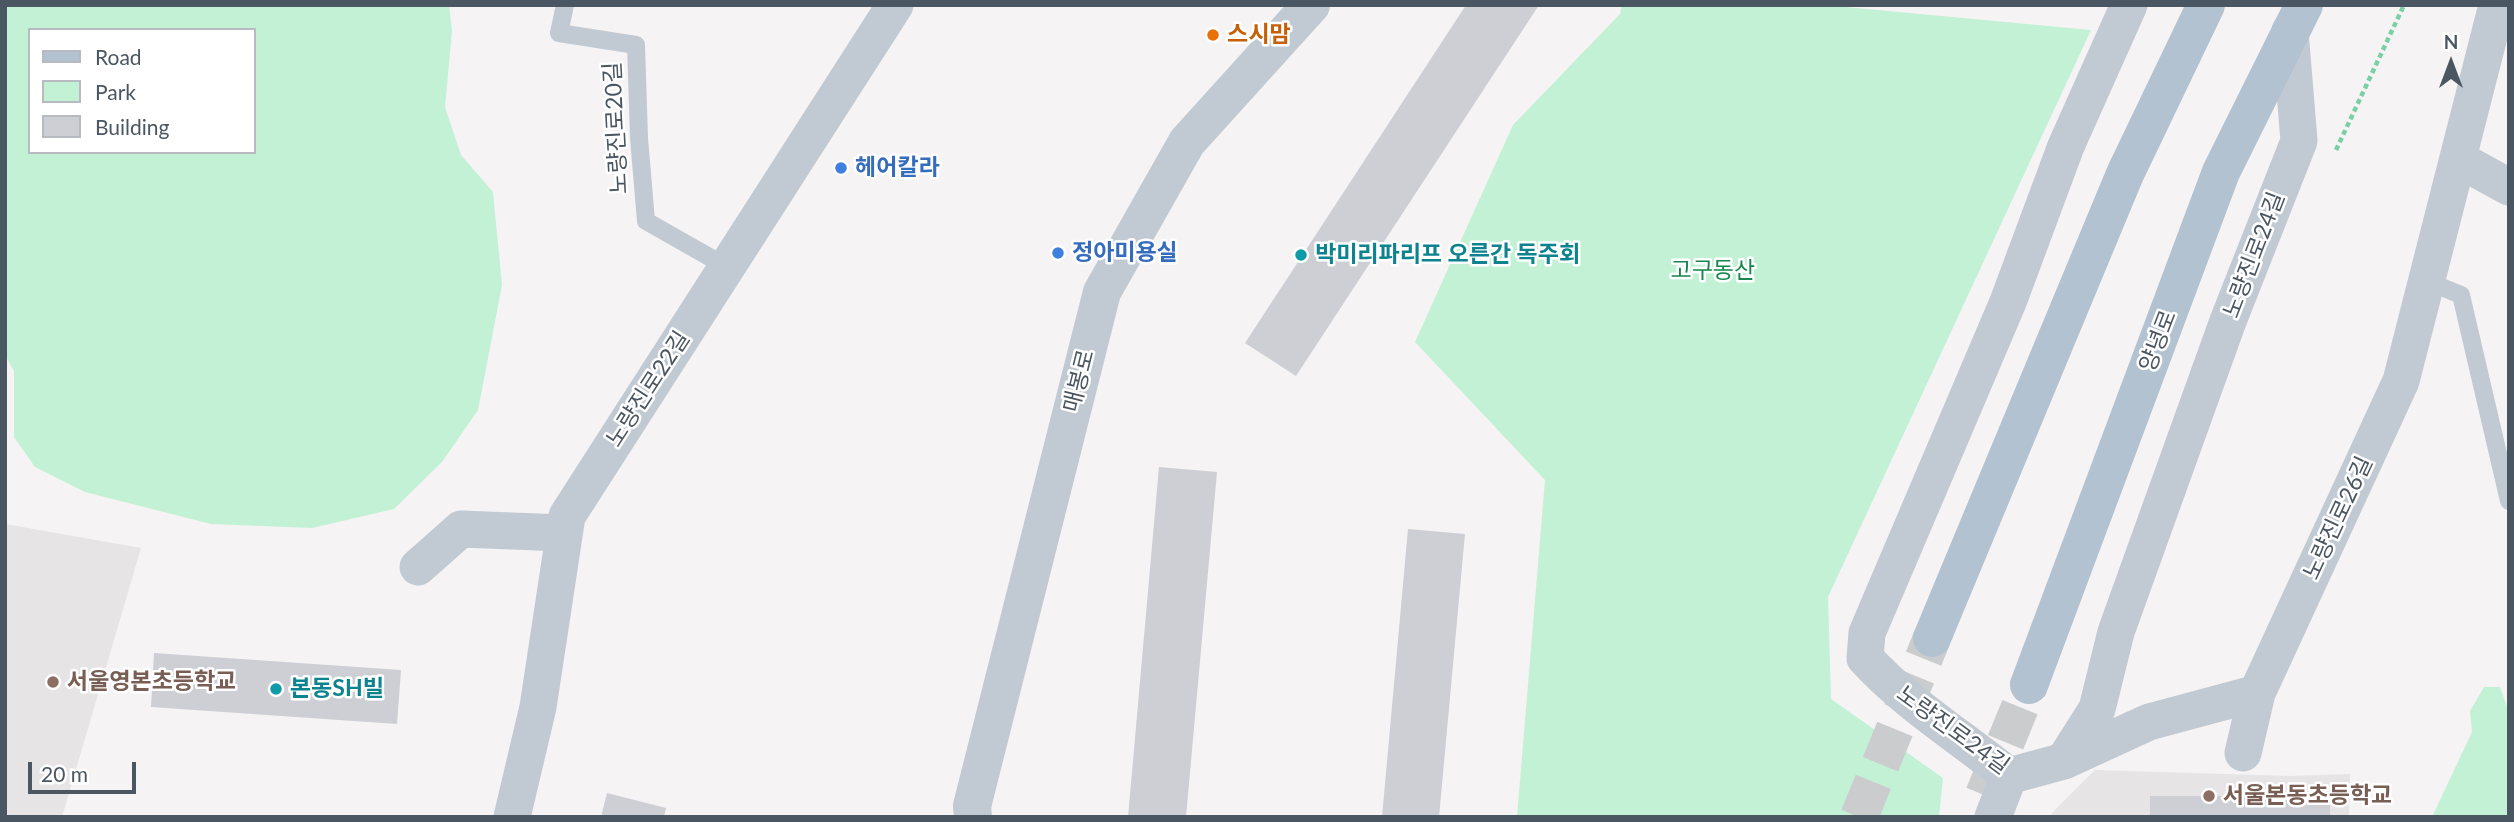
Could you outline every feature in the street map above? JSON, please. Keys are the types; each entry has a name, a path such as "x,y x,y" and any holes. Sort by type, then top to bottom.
{"main road":[{"path":"1932,638 2125,174 2206,5"},
{"name":"양녕로","path":"2029,685 2221,173 2297,18"}],"street":[{"name":"노량진로22길","path":"512,817 538,707 567,516 895,5"},
{"name":"매봉로","path":"973,817 972,806 1102,292 1186,142 1311,5"},
{"name":"노량진로24길","path":"2129,5 2066,146 2008,302 1867,633 1865,658 1878,673 1912,703 2009,776 2064,761 2097,709 2116,632 2228,321 2299,141 2297,18"},
{"name":"노량진로26길","path":"2243,753 2257,692 2401,381 2497,5"},
{"path":"2458,159 2509,187"},
{"path":"418,567 461,529 563,533"},
{"path":"2064,761 2149,722 2257,692"},
{"path":"1993,817 2009,776"}],"lane":[{"name":"노량진로20길","path":"565,5 559,33 636,45 639,138 646,221 727,267"},
{"path":"2427,281 2461,295 2509,501"}],"shaded area":[{"name":"서울영본초등학교","path":"5,524 141,548 62,817 5,817"},
{"name":"서울본동초등학교","path":"2095,770 2290,776 2350,774 2349,817 2048,817"}],"green space":[{"path":"5,5 449,5 452,31 445,107 461,155 493,192 502,285 478,410 442,462 394,509 312,528 211,524 85,492 35,467 14,437 14,371 5,355"},
{"name":"고구동산","path":"1622,5 1824,5 2091,30 1828,597 1831,699 1943,778 1939,817 1517,817 1545,480 1415,342 1513,125 1620,14"},
{"path":"2484,687 2500,687 2509,712 2509,817 2432,817 2472,732 2470,711"}],"building":[{"path":"1466,5 1539,5 1296,376 1245,343"},
{"path":"1159,467 1217,472 1186,817 1128,817"},
{"path":"1408,529 1465,534 1439,817 1382,817"},
{"name":"본동SH빌","path":"154,653 401,670 397,724 151,707"},
{"path":"607,793 666,808 664,817 601,817"},
{"path":"2150,796 2330,796 2330,817 2150,817"}],"tunnel":[{"path":"1859,817 1932,638"},
{"path":"1984,795 2029,685"}],"place":[{"name":"스시맘","path":"1213,35"},
{"name":"헤어칼라","path":"841,168"},
{"name":"정아미용실","path":"1058,253"},
{"name":"박미리파리프 오른간 독주회","path":"1301,255"},
{"name":"서울영본초등학교","path":"53,682"},
{"name":"본동SH빌","path":"276,689"},
{"name":"서울본동초등학교","path":"2209,796"}]}
